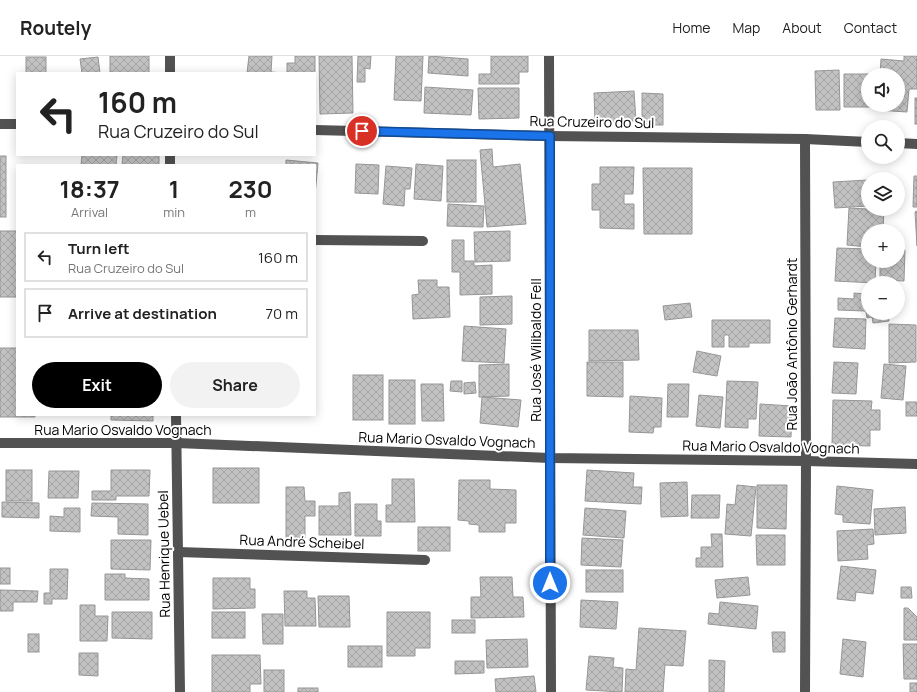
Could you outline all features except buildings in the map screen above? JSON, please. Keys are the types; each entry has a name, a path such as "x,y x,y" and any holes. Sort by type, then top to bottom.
{"street":[{"path":"170,56 170,72"},
{"name":"Rua José Wilibaldo Fell","path":"549,56 551,692"},
{"path":"0,124 16,124"},
{"name":"Rua Cruzeiro do Sul","path":"316,130 550,136 805,139 861,142"},
{"name":"Rua João Antônio Gerhardt","path":"805,139 805,692"},
{"path":"905,143 917,144"},
{"path":"316,240 423,241"},
{"name":"Rua Henrique Uebel","path":"176,416 180,692"},
{"name":"Rua Mario Osvaldo Vognach","path":"0,443 177,443 550,458 917,464"},
{"name":"Rua André Scheibel","path":"178,552 425,560"}],"route":[{"path":"362,131 550,136 550,583"}]}
